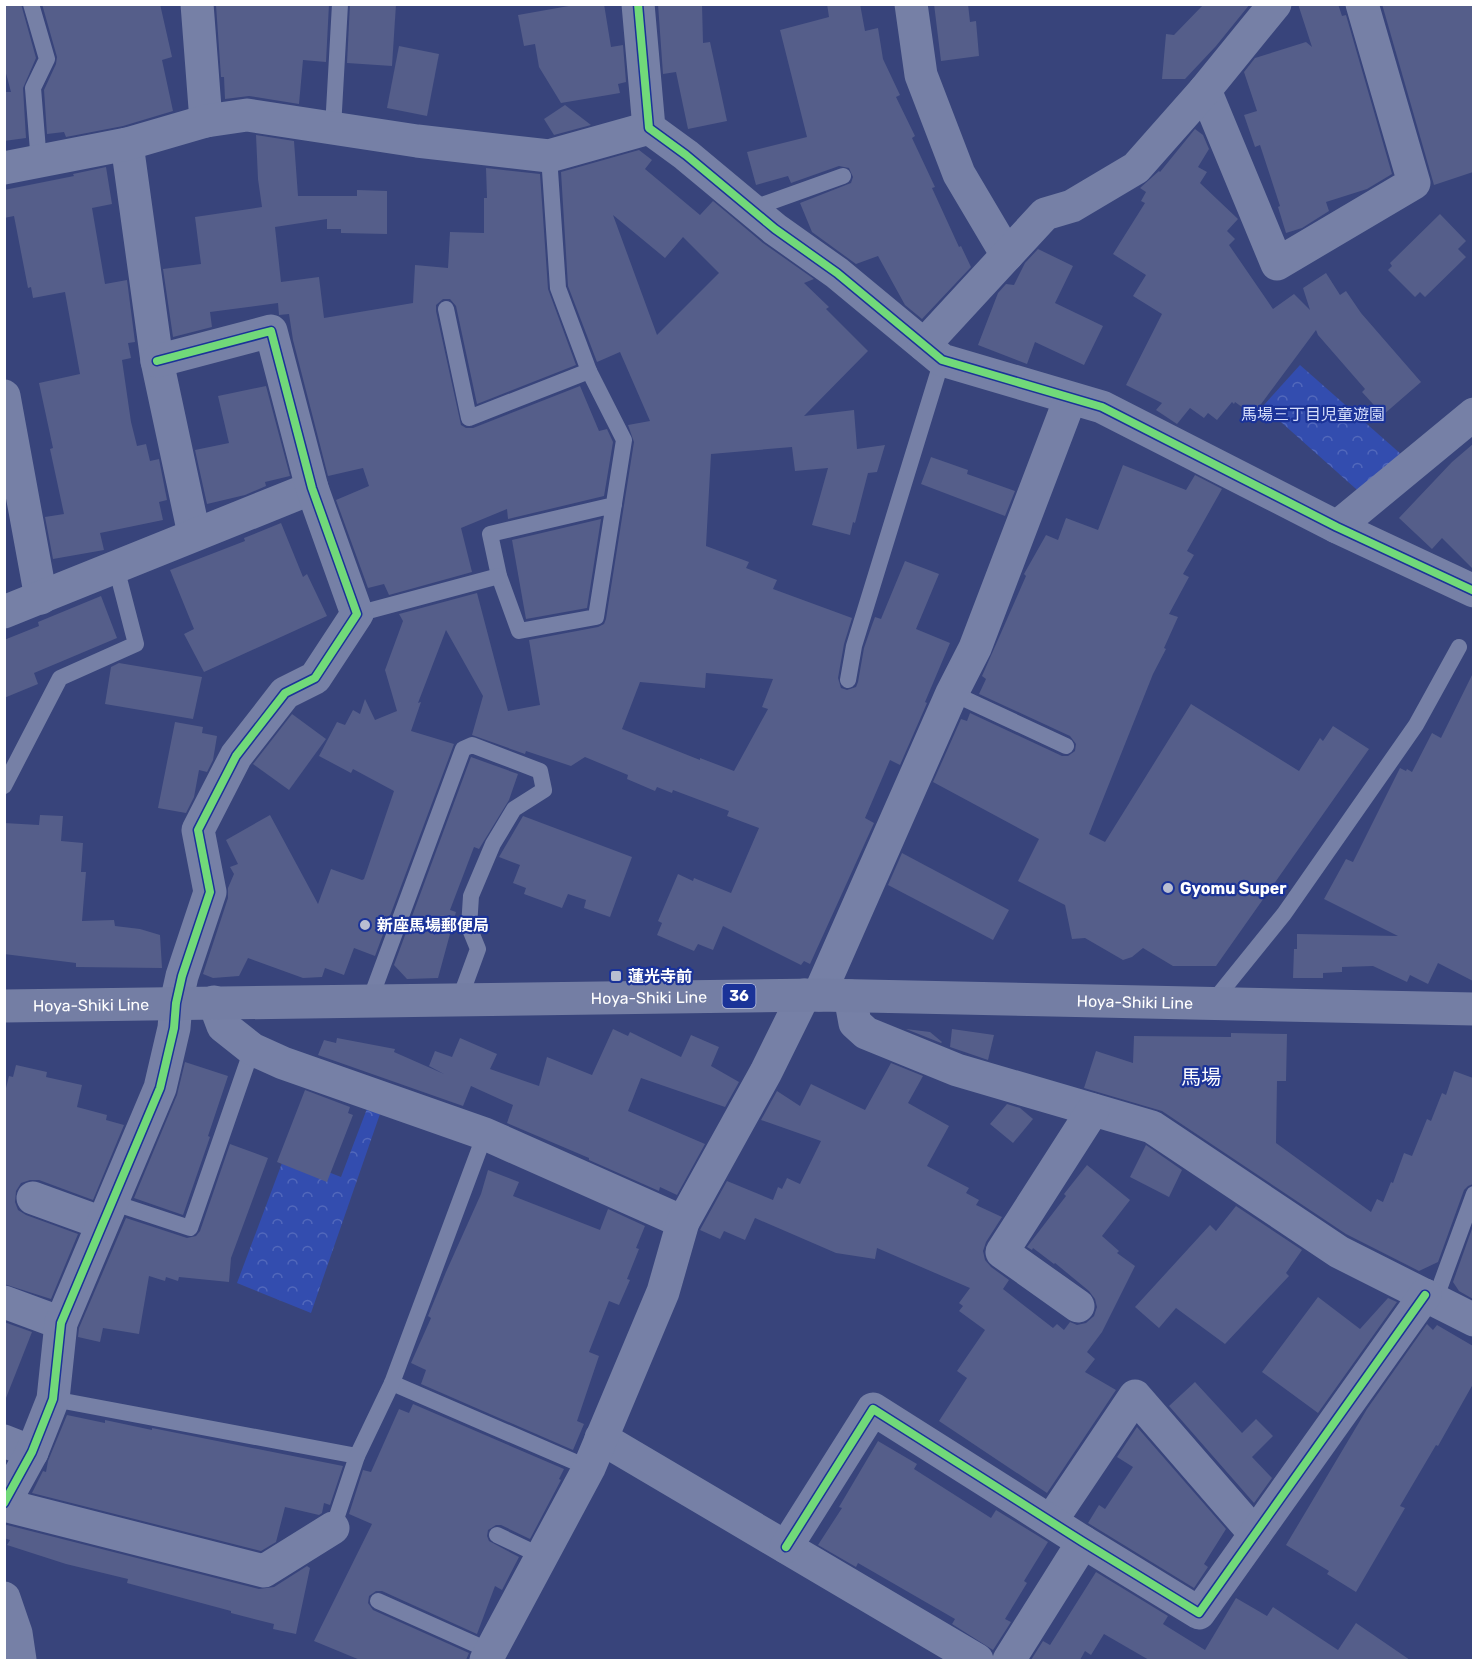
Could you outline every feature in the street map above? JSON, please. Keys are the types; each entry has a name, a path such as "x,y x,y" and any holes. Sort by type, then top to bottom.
{"main road":[{"name":"Hoya-Shiki Line","path":"4,1006 460,998 824,995 1473,1009"}],"street":[{"path":"196,4 206,121"},
{"path":"638,4 649,128 686,155 775,229 837,273 933,352 1070,399 1102,407 1337,527 1473,591"},
{"path":"911,4 921,75 959,174 1006,255"},
{"path":"933,352 1006,255 1045,214 1072,206 1136,168 1205,90 1275,4"},
{"path":"1205,90 1277,264 1414,183 1362,4"},
{"path":"4,168 127,144 206,121 247,115 417,141 549,156 649,128"},
{"path":"127,144 157,361 194,534"},
{"path":"157,361 271,331 312,489 357,614 315,678 285,693 236,756 198,830 210,892 182,976 176,1003 174,1028 160,1088 61,1323 53,1399 18,1447 4,1504 264,1571 333,1528"},
{"path":"4,396 41,598"},
{"path":"488,1655 589,1468 663,1292 683,1222 766,1072 824,995 952,693 975,648 1070,399"},
{"path":"1337,527 1473,414"},
{"path":"4,612 194,534 312,489"},
{"path":"824,995 866,1033 957,1070 1152,1127 1339,1252 1473,1320"},
{"path":"214,1002 223,1026 252,1049 283,1063 485,1134 683,1222"},
{"path":"1078,1306 1002,1252 1093,1110"},
{"path":"33,1198 107,1213"},
{"path":"786,1547 873,1409 1199,1613 1430,1298"},
{"path":"4,1302 61,1323"},
{"path":"1051,1521 1135,1396 1255,1534"},
{"path":"601,1438 977,1660"},
{"path":"1009,1660 1083,1542"},
{"path":"4,1598 16,1633 20,1660"}],"lane":[{"path":"31,4 47,59 33,88 39,163"},
{"path":"333,128 340,4"},
{"path":"549,156 558,288 589,371 624,440 614,505 596,617 519,631 499,576 490,534 614,505"},
{"path":"750,209 843,176"},
{"path":"446,309 469,418 589,371"},
{"path":"848,680 854,646 933,352"},
{"path":"4,786 60,678 136,644 116,567"},
{"path":"357,614 499,576"},
{"path":"1211,1004 1298,895 1416,725 1459,647"},
{"path":"952,693 1066,746"},
{"path":"370,1000 463,748 472,745 540,771 544,790 514,809 493,844 471,896 469,927 478,949 460,998"},
{"path":"107,1213 190,1228 252,1049"},
{"path":"333,1528 357,1456 392,1383 485,1134"},
{"path":"1430,1298 1473,1194"},
{"path":"392,1383 589,1468"},
{"path":"53,1399 357,1456"},
{"path":"497,1535 541,1556"},
{"path":"378,1601 488,1655"}],"green space":[{"name":"馬場三丁目児童遊園","path":"1300,365 1402,455 1365,497 1263,406"},
{"path":"368,1106 381,1111 311,1313 237,1283 285,1155 341,1177"}],"building":[{"path":"4,4 21,4 36,58 23,88 26,138 4,141 4,92 11,92 4,66"},
{"path":"42,4 160,4 172,57 162,60 173,111 123,126 66,137 64,132 47,134 44,90 57,57"},
{"path":"329,4 326,62 303,60 299,104 249,96 225,99 224,77 221,77 216,5"},
{"path":"350,4 396,4 392,66 347,63"},
{"path":"580,4 604,4 611,47 623,45 626,82 618,84 620,93 561,103 539,67 535,44 524,46 518,15"},
{"path":"658,4 702,4 703,43 710,42 727,121 688,129 676,72 663,74"},
{"path":"827,4 860,4 865,31 878,28 883,59 900,95 896,97 915,136 912,138 935,187 932,188 959,247 961,246 971,267 922,319 905,305 878,256 856,264 812,232 800,203 851,183 853,177 849,168 839,166 791,183 788,176 756,185 747,152 807,137 780,30 829,17"},
{"path":"934,4 968,4 970,22 976,21 979,56 941,61"},
{"path":"1204,4 1250,4 1216,46 1185,79 1162,79 1166,34 1174,35"},
{"path":"1298,4 1338,4 1342,16 1346,15 1392,174 1367,189 1326,202 1329,211 1302,228 1286,233 1278,207 1280,206 1260,145 1255,147 1244,115 1257,111 1244,72 1255,58 1306,42 1312,47"},
{"path":"1382,4 1473,4 1473,172 1434,185"},
{"path":"399,46 439,54 427,116 387,108"},
{"path":"565,105 591,125 554,135 544,119"},
{"path":"1195,129 1203,135 1209,149 1198,167 1207,172 1200,183 1238,219 1227,231 1235,239 1229,245 1273,309 1294,294 1310,310 1303,288 1326,273 1340,295 1346,291 1361,313 1421,382 1383,415 1362,392 1365,389 1316,330 1253,415 1232,402 1217,420 1208,413 1204,418 1190,408 1177,424 1156,410 1162,403 1126,385 1162,314 1133,296 1146,275 1113,254 1145,203 1141,201 1146,192 1140,188 1160,172"},
{"path":"256,135 294,141 298,196 357,196 357,190 387,191 387,234 341,233 341,229 327,229 327,219 275,227 281,282 319,277 324,318 413,303 415,265 448,268 450,232 484,233 484,198 487,198 486,168 540,174 548,289 576,365 477,404 456,306 450,299 443,299 436,305 436,311 461,425 473,428 580,386 599,431 607,429 613,442 604,496 508,519 507,509 461,528 472,572 389,595 384,584 368,588 336,500 369,486 363,468 328,476 293,340 289,314 279,315 278,303 210,312 212,327 173,337 163,269 201,264 195,217 262,207"},
{"path":"639,150 652,160 645,169 700,215 713,201 763,243 814,279 804,283 868,351 804,416 854,410 857,449 885,445 877,472 868,473 850,535 812,525 828,468 795,471 792,447 711,454 706,546 749,562 746,568 777,580 773,589 852,618 844,644 838,678 841,688 847,690 856,687 864,648 875,617 881,619 905,561 939,574 916,629 950,643 900,765 890,760 865,818 874,823 810,964 804,961 801,965 723,926 713,950 698,944 694,951 657,935 662,923 658,921 678,874 731,893 759,828 727,816 729,811 673,790 672,793 657,787 655,791 627,779 628,775 585,757 571,766 526,751 525,754 472,735 483,696 446,630 418,703 421,702 411,731 454,744 375,956 354,948 344,975 325,968 322,977 303,978 248,958 239,976 213,978 203,974 228,898 228,888 234,874 230,867 238,864 226,840 270,815 318,904 331,869 364,879 394,791 353,769 351,773 319,756 337,722 345,725 353,710 360,714 365,699 375,720 397,711 385,670 403,621 399,614 477,593 508,711 540,705 529,640 604,624 634,442 628,425 650,421 620,352 597,362 568,286 561,172","holes":["613,215 665,258 683,237 719,273 657,335","706,673 773,679 762,707 768,709 734,771 622,729 640,682 705,688"]},
{"path":"106,167 112,204 92,208 105,284 127,280 135,342 128,343 131,358 122,360 131,422 137,446 146,444 150,461 159,459 167,500 159,502 163,520 100,533 104,550 53,559 45,517 64,514 39,383 80,374 65,292 33,298 31,287 28,288 14,216 4,218 4,190"},
{"path":"1440,214 1466,241 1458,249 1466,257 1425,297 1420,292 1415,297 1388,270 1392,266 1390,263"},
{"path":"1038,249 1073,266 1055,303 1103,326 1084,365 1035,342 1027,364 978,345 998,293 1006,284 1014,285 1025,263"},
{"path":"266,386 290,476 265,482 266,486 245,495 207,504 195,450 229,443 218,396"},
{"path":"1473,444 1473,569 1442,538 1432,549 1399,518 1452,462"},
{"path":"931,457 968,470 967,474 1015,491 1005,516 921,484"},
{"path":"1123,465 1186,490 1195,475 1222,489 1187,551 1194,555 1183,574 1189,577 1169,614 1178,617 1089,834 1105,842 1191,704 1299,771 1320,738 1323,741 1333,726 1369,749 1216,966 1173,966 1143,948 1132,957 1123,960 1085,938 1072,939 1065,905 1018,881 1039,839 933,782 961,719 967,721 970,713 1062,756 1068,756 1075,751 1076,744 1070,736 979,694 986,679 982,676 1026,576 1024,574 1046,535 1058,540 1066,518 1098,530"},
{"path":"601,519 587,608 526,619 512,540"},
{"path":"281,523 303,577 307,574 327,616 204,672 184,634 194,629 170,570 245,541 244,538"},
{"path":"101,596 117,638 34,673 38,684 4,698 4,640 39,626 38,622"},
{"path":"119,663 202,677 193,719 105,704 111,667"},
{"path":"1473,673 1473,981 1438,963 1428,984 1410,975 1407,982 1373,966 1342,967 1342,972 1323,973 1323,978 1293,978 1297,934 1398,936 1324,899 1346,859 1353,862 1400,768 1412,772 1432,733 1441,738"},
{"path":"292,714 326,739 289,790 253,764"},
{"path":"175,722 203,727 202,733 217,736 213,760 207,772 199,770 194,797 186,813 158,808"},
{"path":"471,757 518,774 509,800 479,849 474,847 450,910 456,912 438,978 407,979 394,965"},
{"path":"40,815 63,816 61,841 83,843 81,872 86,872 82,921 114,920 115,926 140,929 160,935 162,968 76,967 76,963 4,954 4,823 39,825"},
{"path":"523,816 632,857 610,917 584,908 586,900 568,894 562,908 524,894 526,888 513,883 520,865 499,857"},
{"path":"902,853 1009,910 993,940 888,885"},
{"path":"613,1029 628,1036 630,1032 681,1057 691,1035 719,1047 711,1066 739,1082 725,1107 641,1078 628,1111 705,1144 677,1195 660,1187 659,1191 507,1123 513,1105 471,1086 463,1106 318,1055 324,1040 336,1043 337,1038 395,1049 394,1052 444,1074 429,1066 435,1051 452,1057 460,1038 497,1054 490,1069 539,1086 547,1057 592,1075"},
{"path":"906,1029 930,1032 942,1042 941,1043"},
{"path":"952,1029 994,1035 988,1060 950,1047"},
{"path":"1231,1033 1287,1034 1286,1081 1277,1081 1276,1143 1371,1212 1377,1199 1383,1202 1404,1153 1412,1156 1427,1119 1431,1121 1442,1093 1446,1095 1454,1071 1473,1078 1473,1184 1464,1190 1438,1262 1419,1271 1346,1234 1162,1111 1084,1088 1096,1051 1133,1063 1134,1036 1231,1037"},
{"path":"185,1062 228,1076 183,1215 134,1198 177,1095"},
{"path":"891,1063 923,1076 908,1103 949,1126 927,1166 969,1188 966,1193 979,1200 976,1205 1002,1217 986,1242 983,1251 985,1260 1009,1280 1003,1289 1053,1328 1057,1324 1064,1330 1070,1322 1077,1325 1086,1323 1094,1316 1097,1307 1095,1299 1089,1291 1055,1263 1033,1248 1032,1250 1027,1247 1087,1165 1130,1200 1102,1236 1119,1251 1117,1253 1135,1266 1102,1332 1087,1352 1095,1359 1085,1372 1116,1390 1047,1493 939,1421 967,1378 957,1371 985,1330 959,1311 963,1306 959,1303 970,1288 877,1248 875,1259 836,1253 755,1218 745,1240 724,1231 720,1239 700,1230 727,1181 773,1200 778,1187 782,1189 787,1178 800,1184 821,1141 761,1120 777,1091 800,1106 811,1084 865,1110"},
{"path":"16,1065 47,1072 46,1077 82,1085 77,1107 107,1115 106,1120 124,1125 93,1200 39,1180 21,1183 16,1191 15,1202 18,1210 78,1234 51,1299 4,1284 4,1096 9,1076 13,1077"},
{"path":"305,1090 350,1107 348,1113 353,1115 327,1182 277,1162"},
{"path":"1007,1104 1020,1108 1033,1119 1013,1143 990,1124"},
{"path":"230,1144 268,1158 231,1258 229,1282 179,1277 178,1281 166,1277 165,1281 149,1276 139,1334 103,1328 100,1342 78,1337 79,1328 126,1218 187,1238 196,1236 200,1231"},
{"path":"1146,1145 1182,1170 1169,1197 1130,1177"},
{"path":"488,1170 519,1182 513,1196 600,1230 608,1209 645,1226 627,1279 630,1280 619,1305 609,1301 589,1352 599,1356 577,1421 584,1424 573,1450 421,1384 426,1370 411,1363 431,1318 428,1316 446,1272 481,1194"},
{"path":"1236,1206 1302,1250 1286,1273 1289,1276 1225,1344 1176,1308 1159,1328 1135,1307 1210,1225 1216,1231"},
{"path":"1473,1226 1473,1299 1459,1291 1453,1282"},
{"path":"1318,1297 1360,1329 1388,1298 1397,1302 1318,1413 1262,1372"},
{"path":"4,1322 32,1332 6,1398 4,1398"},
{"path":"1427,1324 1433,1330 1437,1325 1473,1346 1473,1384 1438,1446 1436,1445 1400,1506 1405,1508 1356,1592 1327,1574 1329,1571 1286,1545 1367,1409"},
{"path":"1195,1382 1242,1433 1256,1419 1273,1436 1252,1457 1272,1478 1254,1503 1169,1406"},
{"path":"413,1404 564,1469 559,1479 561,1480 530,1539 501,1525 488,1530 489,1541 519,1557 502,1590 495,1586 477,1634 382,1591 376,1591 369,1596 368,1603 373,1610 469,1653 466,1660 360,1660 314,1641 372,1524 349,1514 363,1470 371,1472 399,1409 409,1413"},
{"path":"67,1415 105,1423 105,1420 152,1430 152,1428 343,1466 330,1505 324,1503 322,1513 319,1515 285,1507 276,1542 261,1551 32,1493 43,1471 46,1472 48,1461"},
{"path":"1137,1427 1226,1529 1204,1564 1208,1567 1194,1588 1088,1523 1099,1505 1105,1509 1133,1467 1117,1457"},
{"path":"878,1441 917,1464 914,1469 991,1518 996,1510 1048,1542 1024,1581 1027,1583 1005,1619 1011,1622 993,1650 952,1624 955,1619 858,1563 856,1567 818,1545 842,1508 839,1507"},
{"path":"4,1526 259,1589 274,1587 307,1566 310,1568 296,1634 273,1629 274,1624 231,1613 231,1611 127,1583 128,1579 66,1564 7,1545 10,1540 4,1538"},
{"path":"1096,1572 1168,1616 1163,1624 1205,1650 1236,1598 1267,1616 1273,1607 1338,1650 1356,1623 1410,1660 1149,1660 1104,1634 1091,1655 1085,1651 1080,1660 1031,1660 1043,1641 1050,1645"}],"cycle path":[{"path":"638,4 649,128 686,155 775,229 837,273 942,360 1102,407 1337,527 1474,591"},
{"path":"4,1503 32,1452 53,1399 61,1323 160,1088 174,1028 176,1003 182,976 210,892 198,830 236,756 285,693 315,678 357,614 312,488 271,331 157,361"},
{"path":"786,1547 873,1409 1199,1613 1425,1295"}],"place":[{"name":"Gyomu Super","path":"1168,888"},
{"name":"新座馬場郵便局","path":"365,925"},
{"name":"蓮光寺前","path":"616,976"}],"district":[{"name":"馬場","path":"1201,1077"}]}
